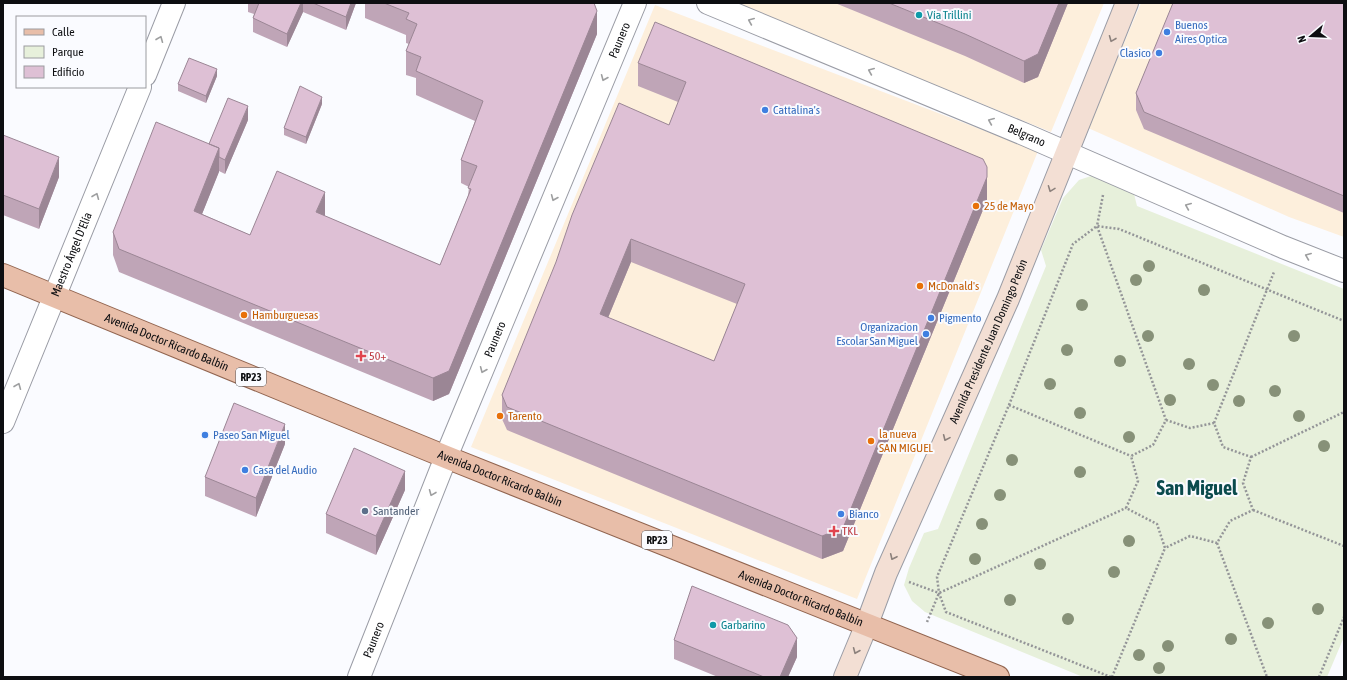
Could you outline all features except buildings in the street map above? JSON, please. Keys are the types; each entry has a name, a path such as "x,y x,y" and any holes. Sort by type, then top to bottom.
{"main road":[{"name":"Avenida Presidente Juan Domingo Perón","path":"845,677 886,573 1008,299 1065,153 1127,3"},
{"name":"Avenida Doctor Ricardo Balbín","path":"3,275 446,457 998,677"}],"street":[{"path":"146,73 174,3"},
{"name":"Paunero","path":"359,677 446,457 634,3"},
{"name":"Belgrano","path":"708,3 1065,153 1283,247 1344,271"},
{"name":"Maestro Ángel D'Elía","path":"3,422 140,88"}],"path":[{"path":"1009,405 1131,456 1153,445 1166,420 1097,226 1107,172"},
{"path":"1126,508 1157,524 1165,548 1112,677 946,612 939,593 937,577 1009,405 1073,244 1097,226 1119,230 1344,321"},
{"path":"1283,247 1214,423 1223,447 1251,457 1344,412"},
{"path":"1166,420 1190,428 1214,423"},
{"path":"918,644 939,593 1126,508 1138,481 1131,456"},
{"path":"1251,457 1243,483 1253,510"},
{"path":"1217,543 1230,521 1253,510 1344,546"},
{"path":"1165,548 1190,536 1217,543"},
{"path":"1217,543 1267,677"},
{"path":"886,573 939,593"},
{"path":"1319,677 1344,617"}],"shaded area":[{"path":"733,3 1104,3 1051,132"},
{"path":"1141,3 1344,3 1344,237 1289,217 1088,128"},
{"path":"655,5 1038,151 857,599 471,447"}],"green space":[{"path":"1097,174 1132,186 1137,206 1344,289 1344,637 1327,677 1083,677 925,612 912,601 904,585 909,568 924,533 938,529 1046,266 1041,250 1063,198 1079,180"}],"place":[{"name":"Vía Trillini","path":"919,15"},
{"name":"Buenos Aires Optica","path":"1167,32"},
{"name":"Clasico","path":"1159,53"},
{"name":"Cattalina's","path":"765,110"},
{"name":"25 de Mayo","path":"976,206"},
{"name":"McDonald's","path":"920,286"},
{"name":"Hamburguesas","path":"244,315"},
{"name":"Pigmento","path":"931,318"},
{"name":"Organizacion Escolar San Miguel","path":"926,334"},
{"name":"50+","path":"361,356"},
{"name":"Tarento","path":"500,416"},
{"name":"Paseo San Miguel","path":"205,435"},
{"name":"la nueva SAN MIGUEL","path":"871,441"},
{"name":"Casa del Audio","path":"245,470"},
{"name":"Santander","path":"365,511"},
{"name":"Bianco","path":"841,514"},
{"name":"TKL","path":"834,531"},
{"name":"Garbarino","path":"713,625"}],"district":[{"name":"San Miguel","path":"1197,487"}]}
